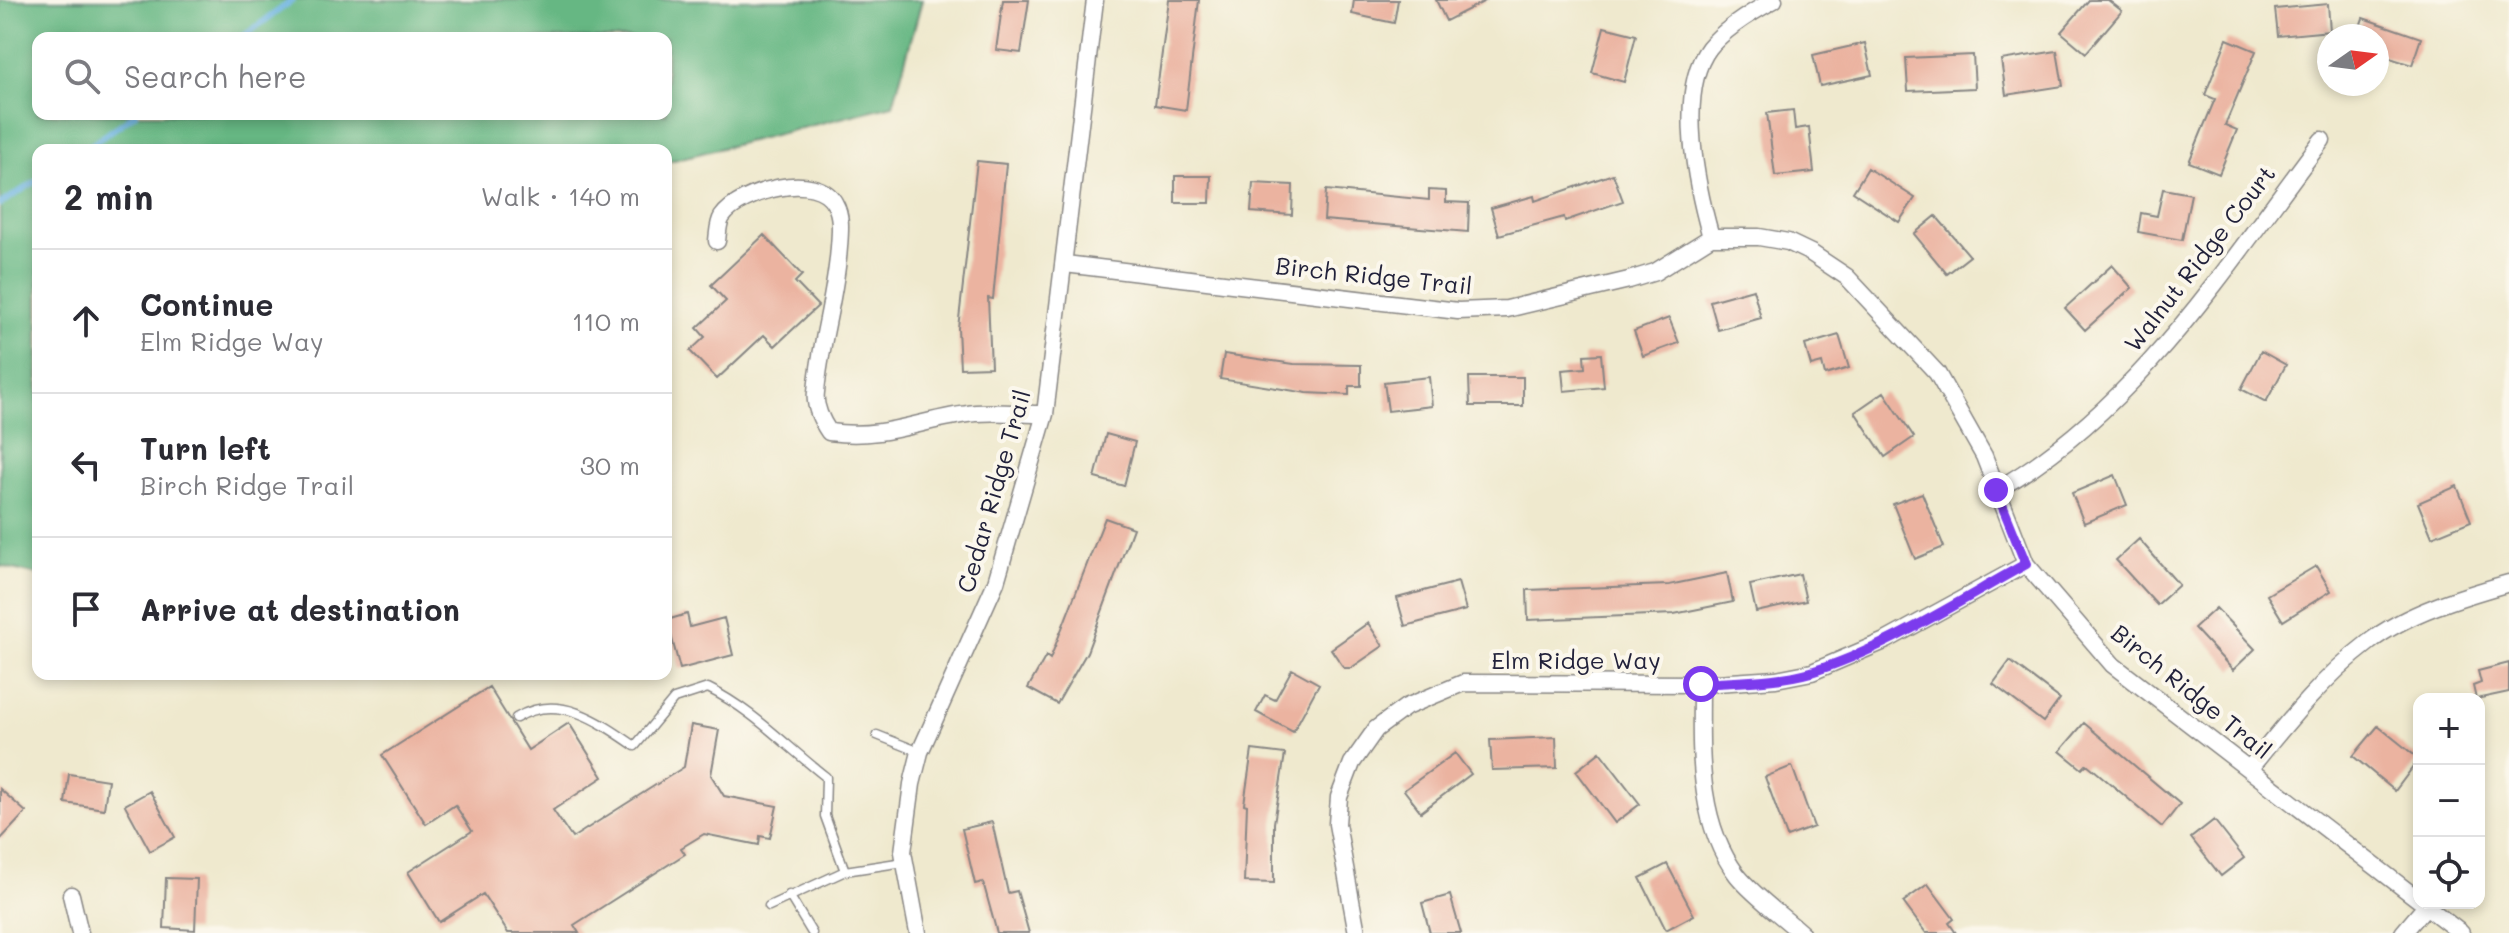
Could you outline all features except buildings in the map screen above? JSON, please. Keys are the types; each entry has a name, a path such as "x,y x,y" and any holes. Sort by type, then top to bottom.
{"street":[{"name":"Cedar Ridge Trail","path":"918,933 904,862 905,820 920,752 996,582 1045,414 1095,0"},
{"path":"1711,237 1694,151 1692,95 1709,48 1750,13 1774,0"},
{"name":"Walnut Ridge Court","path":"1996,490 2054,452 2111,401 2175,333 2322,140"},
{"path":"717,241 720,219 737,201 764,192 799,185 821,190 835,203 841,227 838,264 815,394 821,420 829,432 852,435 908,429 975,413 1045,414"},
{"name":"Birch Ridge Trail","path":"1065,264 1458,311 1507,309 1554,301 1655,272 1711,237 1759,237 1788,242 1847,277 1937,373 1963,414 2026,564 2113,665 2413,896"},
{"name":"Elm Ridge Way","path":"1357,933 1337,824 1339,797 1352,763 1376,729 1406,707 1463,683 1701,684 1776,679 1812,672 1887,640 2026,564"},
{"path":"2250,768 2293,716 2369,642 2438,607 2509,583"},
{"path":"1701,684 1707,807 1718,844 1738,876 1801,933"},
{"path":"71,895 80,933"},
{"path":"2403,933 2418,909"},
{"name":"Birch Ridge Trail","path":"2430,909 2461,933"}],"lane":[{"path":"516,718 533,707 564,708 597,720 635,746 674,699 708,688 748,710 782,744 826,777 825,816 845,871"},
{"path":"877,735 920,752"},
{"path":"769,906 845,871 904,862"},
{"path":"789,895 812,933"}],"green space":[{"path":"0,0 922,0 893,105 672,160 672,144 32,144 32,574 0,566"}],"waterway":[{"path":"249,32 293,0"},
{"path":"92,144 126,120"},
{"path":"0,204 32,184"}],"route":[{"path":"1701,684 1776,679 1812,672 1887,640 2026,564 1996,490"}]}
